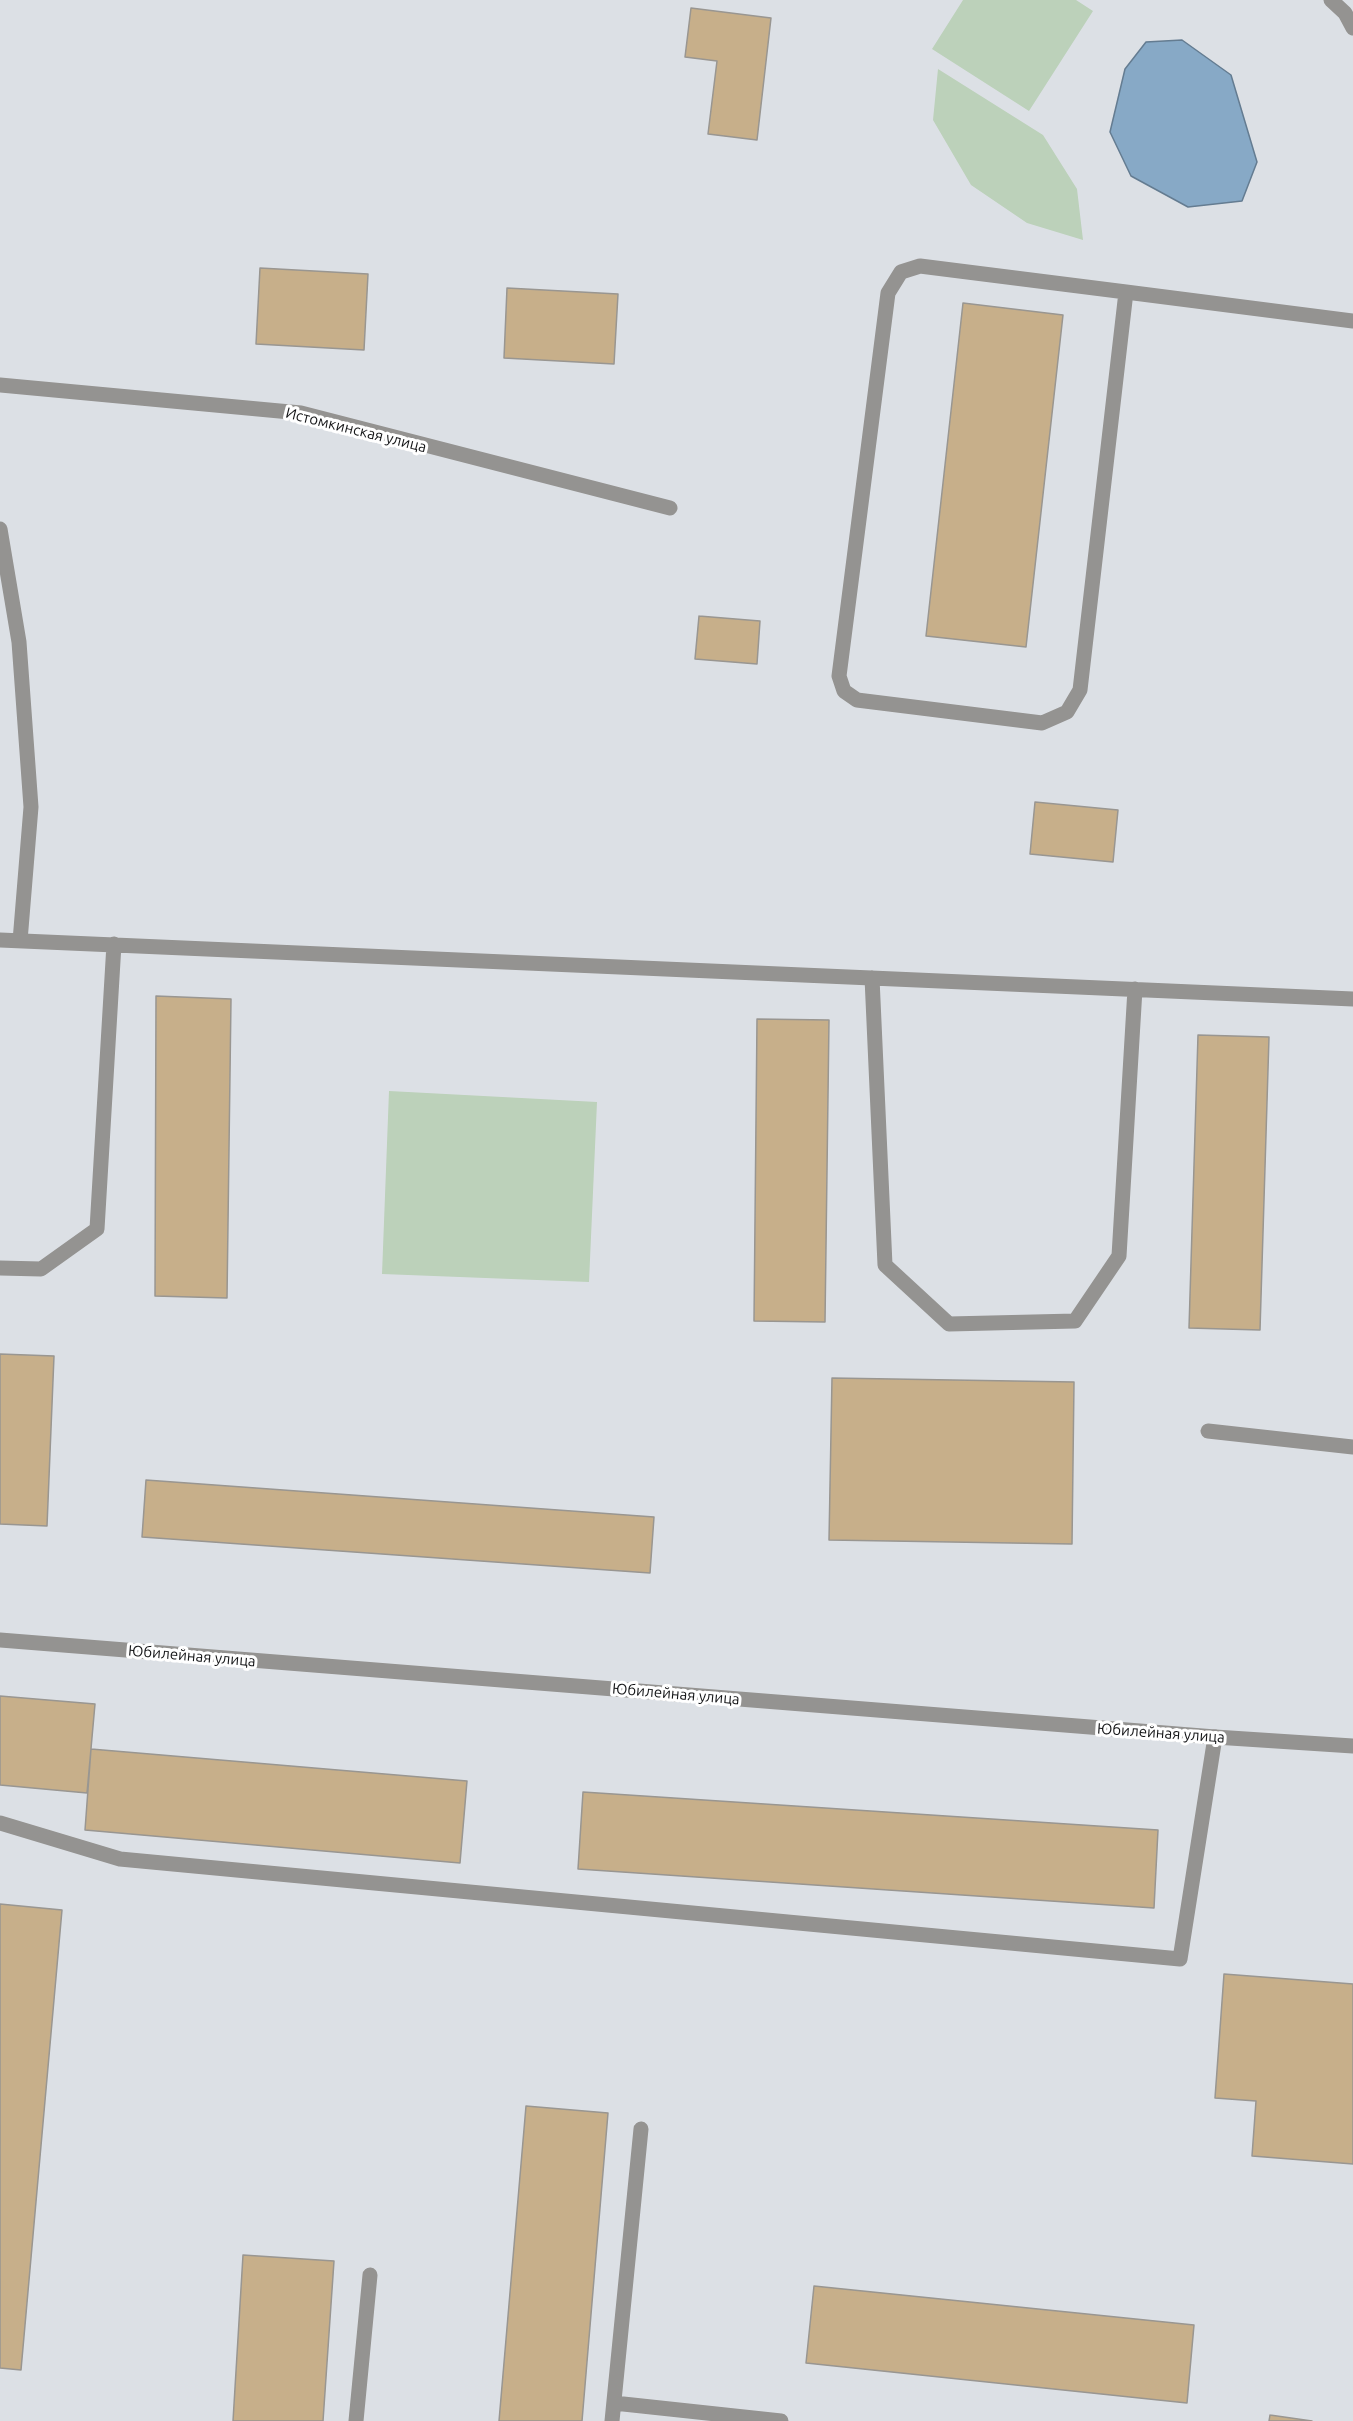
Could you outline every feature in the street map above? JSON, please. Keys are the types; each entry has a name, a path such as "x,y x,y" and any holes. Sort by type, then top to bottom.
{"street":[{"path":"1331,0 1345,13 1353,28"},
{"path":"1126,292 1080,690 1067,712 1042,723 857,700 844,691 839,676 888,293 901,272 920,266 1126,292 1353,321"},
{"name":"Истомкинская улица","path":"0,385 301,413 670,508"},
{"path":"0,529 19,642 31,807 20,941"},
{"path":"0,940 1353,999"},
{"path":"0,1268 41,1269 97,1229 114,944"},
{"path":"872,978 885,1266 949,1324 1075,1322 1119,1256 1135,989"},
{"path":"1208,1431 1353,1447"},
{"name":"Юбилейная улица","path":"0,1640 1215,1737 1353,1746"},
{"path":"0,1823 120,1859 1180,1959 1215,1737"},
{"path":"612,2421 641,2128"},
{"path":"356,2421 370,2275"},
{"path":"614,2403 781,2421"}],"green space":[{"path":"963,0 1076,0 1093,11 1029,111 932,49"},
{"path":"938,69 1043,135 1077,189 1083,240 1027,223 971,185 933,120"},
{"path":"389,1091 597,1102 589,1282 382,1274"}],"water":[{"path":"1182,40 1231,75 1257,162 1242,201 1188,207 1131,176 1110,132 1125,69 1146,42"}],"building":[{"path":"691,8 771,18 757,140 708,134 717,61 685,57"},
{"path":"260,268 368,274 364,350 256,344"},
{"path":"507,288 618,294 614,364 504,358"},
{"path":"963,303 1063,315 1026,647 926,636"},
{"path":"699,616 760,621 757,664 695,659"},
{"path":"1035,802 1118,810 1113,862 1030,854"},
{"path":"156,996 231,999 227,1298 155,1296"},
{"path":"757,1019 829,1020 825,1322 754,1321"},
{"path":"1198,1035 1269,1037 1260,1330 1189,1328"},
{"path":"0,1354 54,1356 47,1526 0,1524"},
{"path":"832,1378 1074,1382 1072,1544 829,1540"},
{"path":"146,1480 654,1517 650,1573 142,1537"},
{"path":"0,1696 95,1704 87,1793 0,1785"},
{"path":"91,1749 467,1781 460,1863 85,1830"},
{"path":"583,1792 1158,1830 1154,1908 578,1869"},
{"path":"0,1904 62,1910 21,2370 0,2368"},
{"path":"1224,1974 1353,1984 1353,2164 1252,2156 1256,2101 1215,2098"},
{"path":"526,2106 608,2113 582,2421 499,2421"},
{"path":"243,2255 334,2261 323,2421 233,2421"},
{"path":"814,2286 1194,2325 1187,2403 806,2363"},
{"path":"1270,2415 1312,2421 1269,2421"}]}
